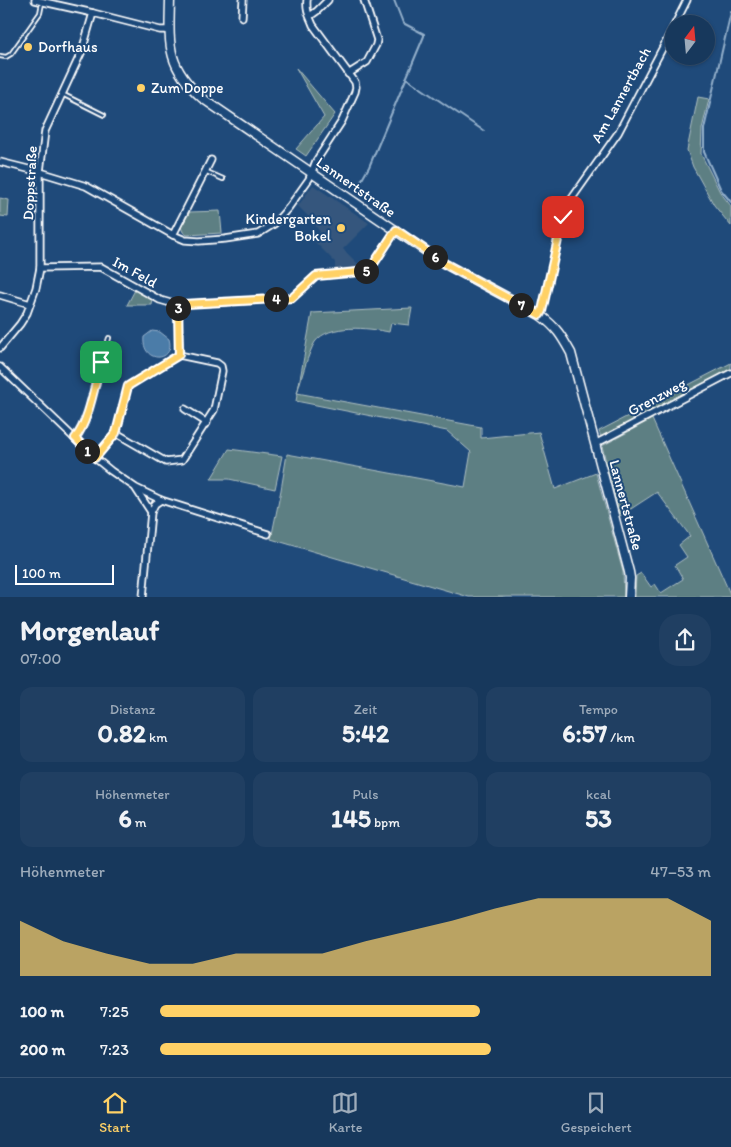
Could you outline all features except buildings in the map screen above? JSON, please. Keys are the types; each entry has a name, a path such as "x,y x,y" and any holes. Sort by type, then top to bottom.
{"street":[{"path":"35,0 160,30 169,30"},
{"name":"Lannertstraße","path":"170,0 169,30 174,62 188,86 202,98 445,264 540,315 552,324 560,334 571,353 595,444 630,578 629,597"},
{"path":"242,0 242,17"},
{"path":"0,162 86,186 185,240 224,239 258,234 274,224 309,179 316,161 342,121 355,92 355,82 312,25 306,9 307,0"},
{"path":"310,16 328,0"},
{"path":"348,74 368,62 378,40 364,0"},
{"name":"Am Lannertbach","path":"679,15 687,0"},
{"name":"Doppstraße","path":"0,348 27,313 36,288 40,268 40,172 45,131 82,51 93,13"},
{"name":"Am Lannertbach","path":"540,315 563,217 568,204 618,133 665,42"},
{"path":"173,235 211,160"},
{"path":"179,355 178,307 185,304 292,298 316,276 369,271 396,230"},
{"name":"Im Feld","path":"40,268 101,267 160,300 178,307"},
{"path":"0,295 30,304"},
{"path":"95,458 116,433 128,386 179,355 217,363 221,366 222,371 214,410 182,460 166,462 116,433"},
{"path":"0,367 95,458 136,488 161,500 268,534"},
{"name":"Grenzweg","path":"595,444 731,373"},
{"path":"185,409 207,423"},
{"path":"136,488 150,512"},
{"path":"143,597 150,512 155,504 161,500"}],"lane":[{"path":"0,56 8,57 11,54 40,13 42,2"},
{"path":"62,94 104,114"},
{"path":"206,171 223,179"},
{"path":"75,438 85,420 109,338"}],"shaded area":[{"name":"Kindergarten Bokel","path":"313,185 369,223 343,249 361,267 358,270 335,271 335,262 313,240 320,232 298,206"},
{"path":"152,331 160,332 169,339 170,347 168,353 163,356 152,356 144,346 144,337"}],"green space":[{"path":"296,68 335,114 306,156 296,149 324,117"},
{"path":"698,97 709,99 702,129 701,154 720,192 731,206 731,226 714,205 693,167 687,150"},
{"path":"0,198 9,200 8,217 0,216"},
{"path":"220,211 222,233 187,235 183,232 181,227 190,212"},
{"path":"135,290 153,299 152,305 127,305"},
{"path":"412,308 409,325 391,323 389,332 350,328 339,329 321,336 312,347 298,389 312,313"},
{"path":"731,363 731,369 601,437 599,431"},
{"path":"297,393 481,427 481,438 539,432 555,489 596,473 623,572 624,597 469,597 271,539 287,454 465,487 471,452 447,431 296,401"},
{"path":"652,419 731,597 635,597 636,576 641,573 651,587 655,584 661,593 683,579 675,565 687,557 679,545 690,536 657,492 620,516 602,446"},
{"path":"229,449 282,456 275,489 229,479 211,479"}],"waterway":[{"path":"356,190 369,167 424,36 424,34 403,23 394,0"},
{"path":"731,12 704,129 704,152 721,190 731,202"},
{"path":"406,78 484,131"}],"place":[{"name":"Dorfhaus","path":"28,47"},
{"name":"Zum Doppe","path":"141,88"},
{"name":"Kindergarten Bokel","path":"341,228"}],"route":[{"path":"101,362 85,420 75,438 95,458 116,433 128,386 179,355 178,307 185,304 292,298 316,276 369,271 396,230 445,264 540,315 563,217"}]}
